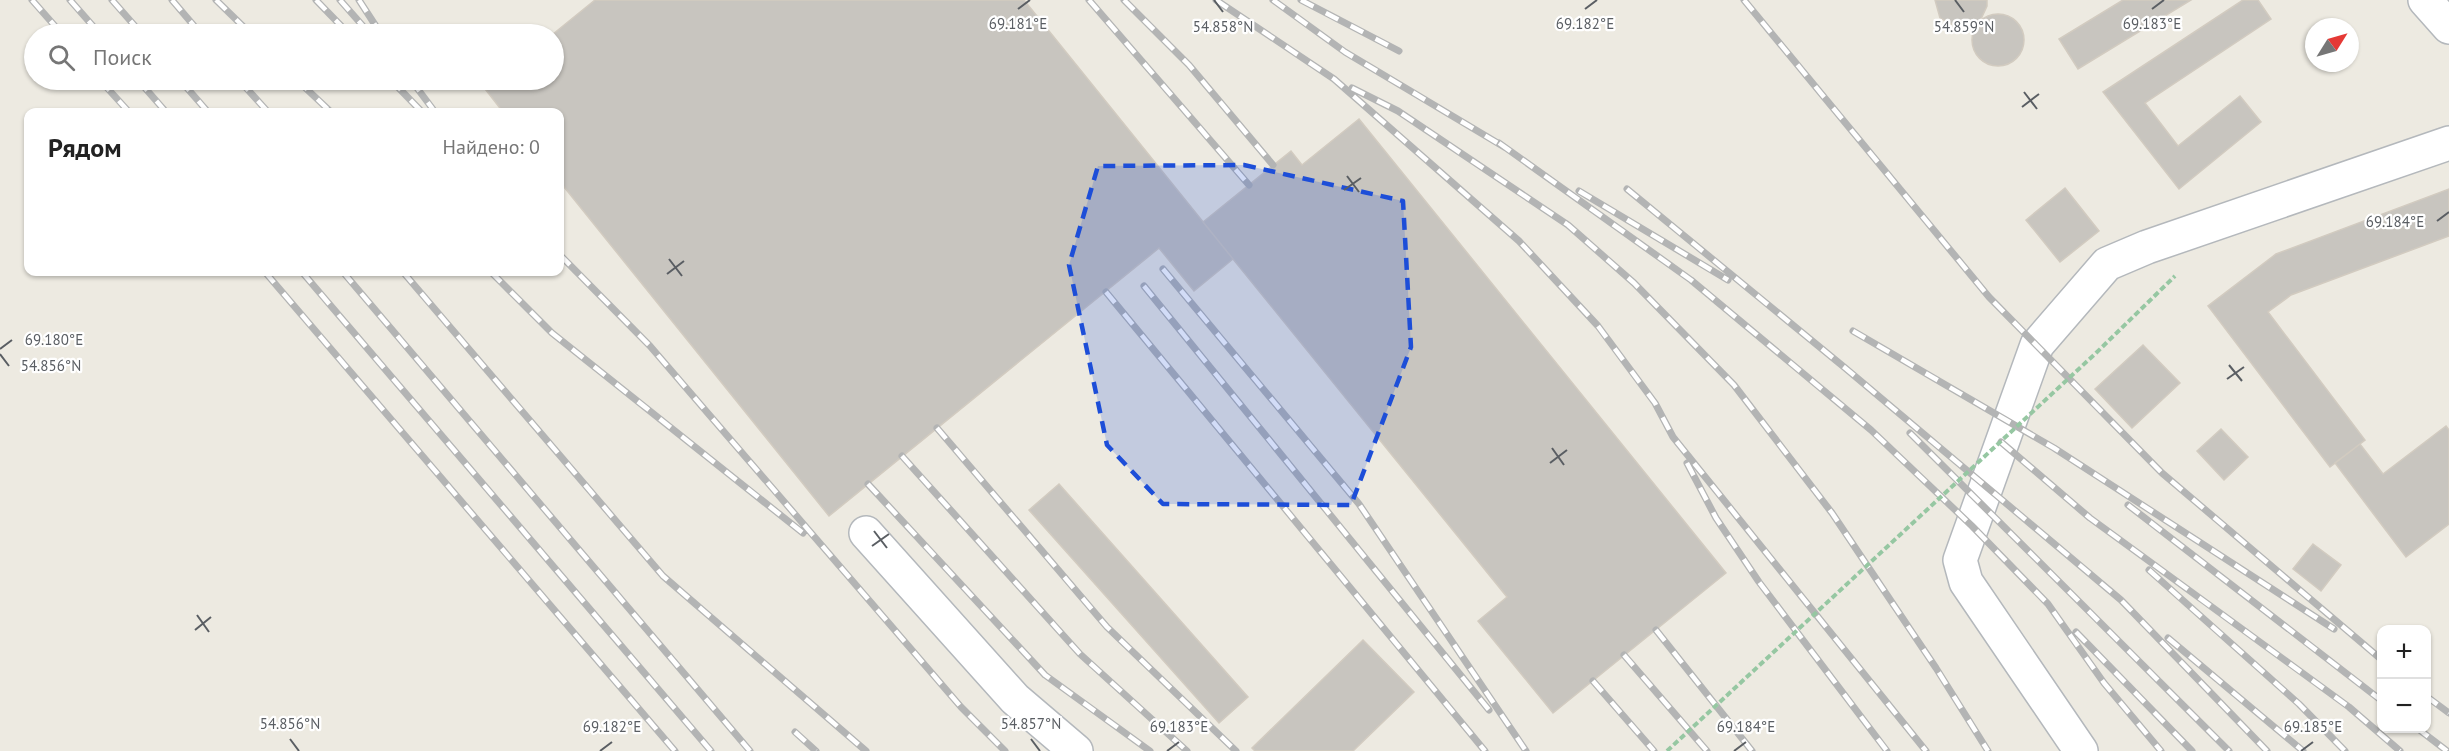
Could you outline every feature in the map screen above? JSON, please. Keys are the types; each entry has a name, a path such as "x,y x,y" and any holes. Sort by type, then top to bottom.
{"street":[{"path":"2425,0 2449,27"},
{"path":"2081,751 1966,582 1960,560 2037,345 2108,264 2147,247 2449,143"},
{"path":"866,533 1015,699 1076,751"}],"path":[{"path":"1667,751 2096,353 2183,268"}],"highlighted area":[{"path":"1244,165 1403,201 1411,347 1351,505 1163,504 1107,445 1069,265 1098,166"}],"building":[{"path":"595,0 1024,0 1233,259 1194,291 1159,248 829,516 564,187 564,108 500,108 486,90 564,90 564,25"},
{"path":"1935,0 1987,0 1987,6 1981,19 1974,25 1959,28 1940,18"},
{"path":"2123,0 2191,0 2078,69 2059,39"},
{"path":"2243,0 2258,0 2271,19 2145,103 2178,146 2240,96 2261,122 2179,189 2103,92"},
{"path":"1993,14 2003,14 2017,21 2024,40 2017,59 2003,66 1993,66 1983,62 1976,55 1972,45 1972,35 1976,25 1983,18"},
{"path":"1359,119 1726,573 1553,713 1478,621 1507,597 1203,222 1291,151 1302,165"},
{"path":"2065,188 2099,231 2060,262 2026,220"},
{"path":"2449,189 2449,236 2291,295 2268,312 2365,440 2330,467 2208,306 2276,254"},
{"path":"2143,345 2180,383 2132,428 2095,389"},
{"path":"2446,426 2449,430 2449,524 2406,557 2335,463 2360,444 2383,474"},
{"path":"2221,429 2248,457 2224,480 2197,451"},
{"path":"1059,484 1248,697 1219,723 1029,510"},
{"path":"2313,544 2341,565 2321,591 2293,569"},
{"path":"1363,640 1414,692 1353,751 1255,751 1252,748"}],"railway":[{"path":"32,0 53,24"},
{"path":"70,0 91,24"},
{"path":"112,0 133,24"},
{"path":"172,0 192,24"},
{"path":"216,0 241,24"},
{"path":"316,0 339,24"},
{"path":"340,0 361,24"},
{"path":"359,0 375,24"},
{"path":"1089,0 1249,185"},
{"path":"1124,0 1189,65 1273,165"},
{"path":"1216,0 1334,79 1519,241 1598,326 1655,403 1673,437 1926,751"},
{"path":"1273,0 1345,52 1506,148"},
{"path":"1301,0 1399,51"},
{"path":"1744,0 1989,297 2162,473 2377,656"},
{"path":"1352,88 1398,111 1568,225 1634,283 1734,385 1832,513 1936,668 1988,751"},
{"path":"109,90 125,108"},
{"path":"147,90 162,108"},
{"path":"189,90 204,108"},
{"path":"248,90 264,108"},
{"path":"308,90 327,108"},
{"path":"401,90 418,108"},
{"path":"418,90 432,108"},
{"path":"1499,143 1691,280 1871,430 1972,526 2048,604 2104,683 2161,751"},
{"path":"1627,189 1844,367 2121,600 2267,751"},
{"path":"1579,191 1728,280"},
{"path":"564,259 650,346 961,707 1005,751"},
{"path":"1163,269 1359,504 1526,751"},
{"path":"268,276 675,751"},
{"path":"305,276 711,751"},
{"path":"346,276 750,751"},
{"path":"406,276 663,576 866,751"},
{"path":"495,276 552,333 803,533"},
{"path":"1144,286 1489,710"},
{"path":"1106,292 1485,751"},
{"path":"1853,331 2054,448 2334,629"},
{"path":"937,428 1107,627 1236,751"},
{"path":"1910,433 2229,751"},
{"path":"2001,442 2090,518 2349,707 2400,751"},
{"path":"902,456 1080,654 1187,751"},
{"path":"1687,463 1716,518 1759,582 1887,751"},
{"path":"868,484 1045,675 1150,751"},
{"path":"2128,505 2377,697"},
{"path":"2149,570 2299,704 2345,751"},
{"path":"1656,630 1752,751"},
{"path":"2076,632 2192,751"},
{"path":"2168,638 2303,751"},
{"path":"1624,655 1707,751"},
{"path":"1593,681 1654,751"},
{"path":"2431,700 2449,713"},
{"path":"795,732 816,751"},
{"path":"2424,733 2447,751"}]}
